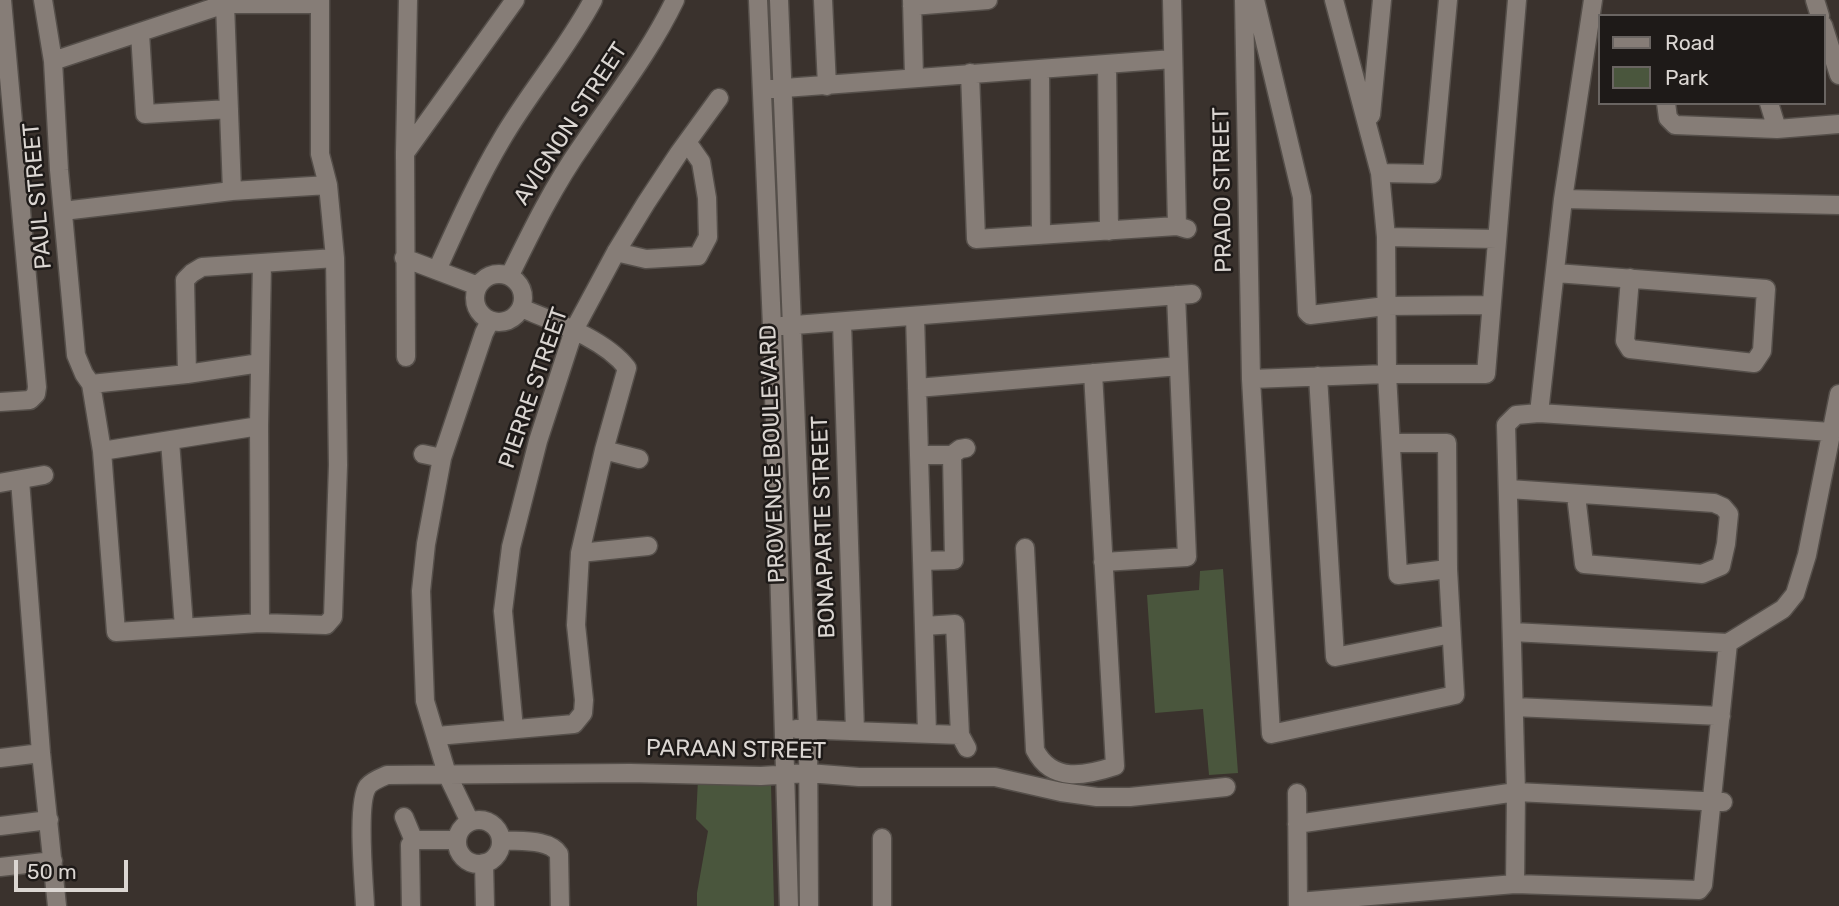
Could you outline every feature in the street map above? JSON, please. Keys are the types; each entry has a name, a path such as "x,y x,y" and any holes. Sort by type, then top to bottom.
{"street":[{"path":"0,402 30,400 36,394 37,387 2,0"},
{"name":"PAUL STREET","path":"43,0 53,61 76,355 91,384 102,450 116,632 184,627"},
{"path":"406,357 404,258 408,0"},
{"path":"405,153 515,0"},
{"path":"437,270 468,201 502,138 578,28 593,0"},
{"name":"AVIGNON STREET","path":"510,275 537,220 582,145 629,80 675,0"},
{"name":"PROVENCE BOULEVARD","path":"758,0 772,326 789,906"},
{"name":"PROVENCE BOULEVARD","path":"779,0 808,729 809,906"},
{"path":"823,0 827,86"},
{"path":"914,77 912,3 988,0"},
{"path":"970,74 976,239 1182,228 1172,0"},
{"name":"PRADO STREET","path":"1244,0 1251,379 1270,734 1455,695 1451,634"},
{"path":"1255,0 1302,197 1307,312 1310,315 1386,306 1490,305"},
{"path":"1334,0 1370,127 1380,173 1386,237 1387,374 1398,575 1448,569"},
{"path":"1370,127 1382,0"},
{"path":"1380,173 1433,174 1448,0"},
{"path":"1251,379 1387,374 1486,374 1517,0"},
{"path":"53,61 225,4 320,2 320,154 328,185 335,258 338,465 335,610 326,625 260,623 184,627 170,441"},
{"path":"225,4 232,191"},
{"path":"1539,414 1563,199 1595,11"},
{"path":"1825,31 1839,75"},
{"path":"140,33 145,114 229,110"},
{"path":"761,90 1173,60"},
{"path":"1107,64 1109,231"},
{"path":"1040,69 1041,235"},
{"name":"PIERRE STREET","path":"514,729 503,611 511,547 538,441 574,330 616,252 687,142 719,99"},
{"path":"1665,105 1668,118 1675,125 1777,129 1839,124"},
{"path":"1770,105 1777,129"},
{"path":"616,252 646,259 698,256 708,237 707,198 701,162 687,142"},
{"path":"63,211 232,191 328,185"},
{"path":"1563,199 1839,205"},
{"path":"1386,237 1497,239"},
{"path":"187,374 185,280 192,273 202,267 335,258"},
{"path":"404,258 478,286"},
{"path":"260,623 262,263"},
{"path":"1556,273 1630,278 1766,289 1762,351 1754,363 1630,349 1625,341 1630,278"},
{"path":"492,274 510,275 519,282 524,292 521,308 510,320 500,323 490,321 476,306 478,286 484,278 492,274"},
{"path":"772,326 1184,294 1179,366 1187,557 1104,562"},
{"path":"437,736 574,724 583,713 576,625 580,553 604,450 628,368 620,359 574,330 521,308"},
{"path":"915,316 926,733"},
{"path":"470,822 447,774 437,736 416,701 426,544 442,458 490,321"},
{"name":"BONAPARTE STREET","path":"842,321 855,731"},
{"path":"91,384 260,363"},
{"path":"917,388 1179,366"},
{"path":"1026,548 1035,750 1048,768 1070,774 1090,773 1115,766 1093,373"},
{"path":"1318,376 1335,657 1451,634 1447,443 1391,443"},
{"path":"1512,632 1728,643 1783,609 1796,594 1807,555 1839,394"},
{"path":"1516,884 1506,425 1516,415 1539,414 1832,432"},
{"path":"102,450 259,426"},
{"path":"604,450 639,459"},
{"path":"919,456 959,451 954,561 922,561"},
{"path":"423,454 442,458"},
{"path":"0,483 44,475"},
{"path":"20,480 41,753 57,906"},
{"path":"1509,489 1714,503 1729,514 1721,566 1702,575 1584,564 1576,495"},
{"path":"580,553 648,546"},
{"path":"785,728 926,733 964,741 963,623 924,626"},
{"path":"1297,793 1298,904 1516,884 1699,890 1703,885 1718,802 1721,716 1728,643"},
{"path":"1514,707 1721,716"},
{"path":"0,758 41,753"},
{"name":"PARAAN STREET","path":"365,906 362,810 368,786 387,775 641,773 761,776 808,773 859,777 995,777 1097,797 1130,797 1226,787"},
{"path":"1297,824 1516,792 1718,802"},
{"path":"404,817 414,841"},
{"path":"0,826 49,820"},
{"path":"486,821 499,832 501,840 496,855 484,863 465,859 457,840 463,826 470,822 486,821"},
{"path":"882,838 883,906"},
{"path":"411,906 410,845 414,841 457,840"},
{"path":"501,840 554,847 559,854 560,906"},
{"path":"0,867 53,861"},
{"path":"484,863 485,906"}],"green space":[{"path":"1223,569 1238,773 1209,775 1203,709 1155,713 1147,595 1199,590 1200,571"},
{"path":"698,779 771,784 774,906 697,906 708,831 696,819"}]}
